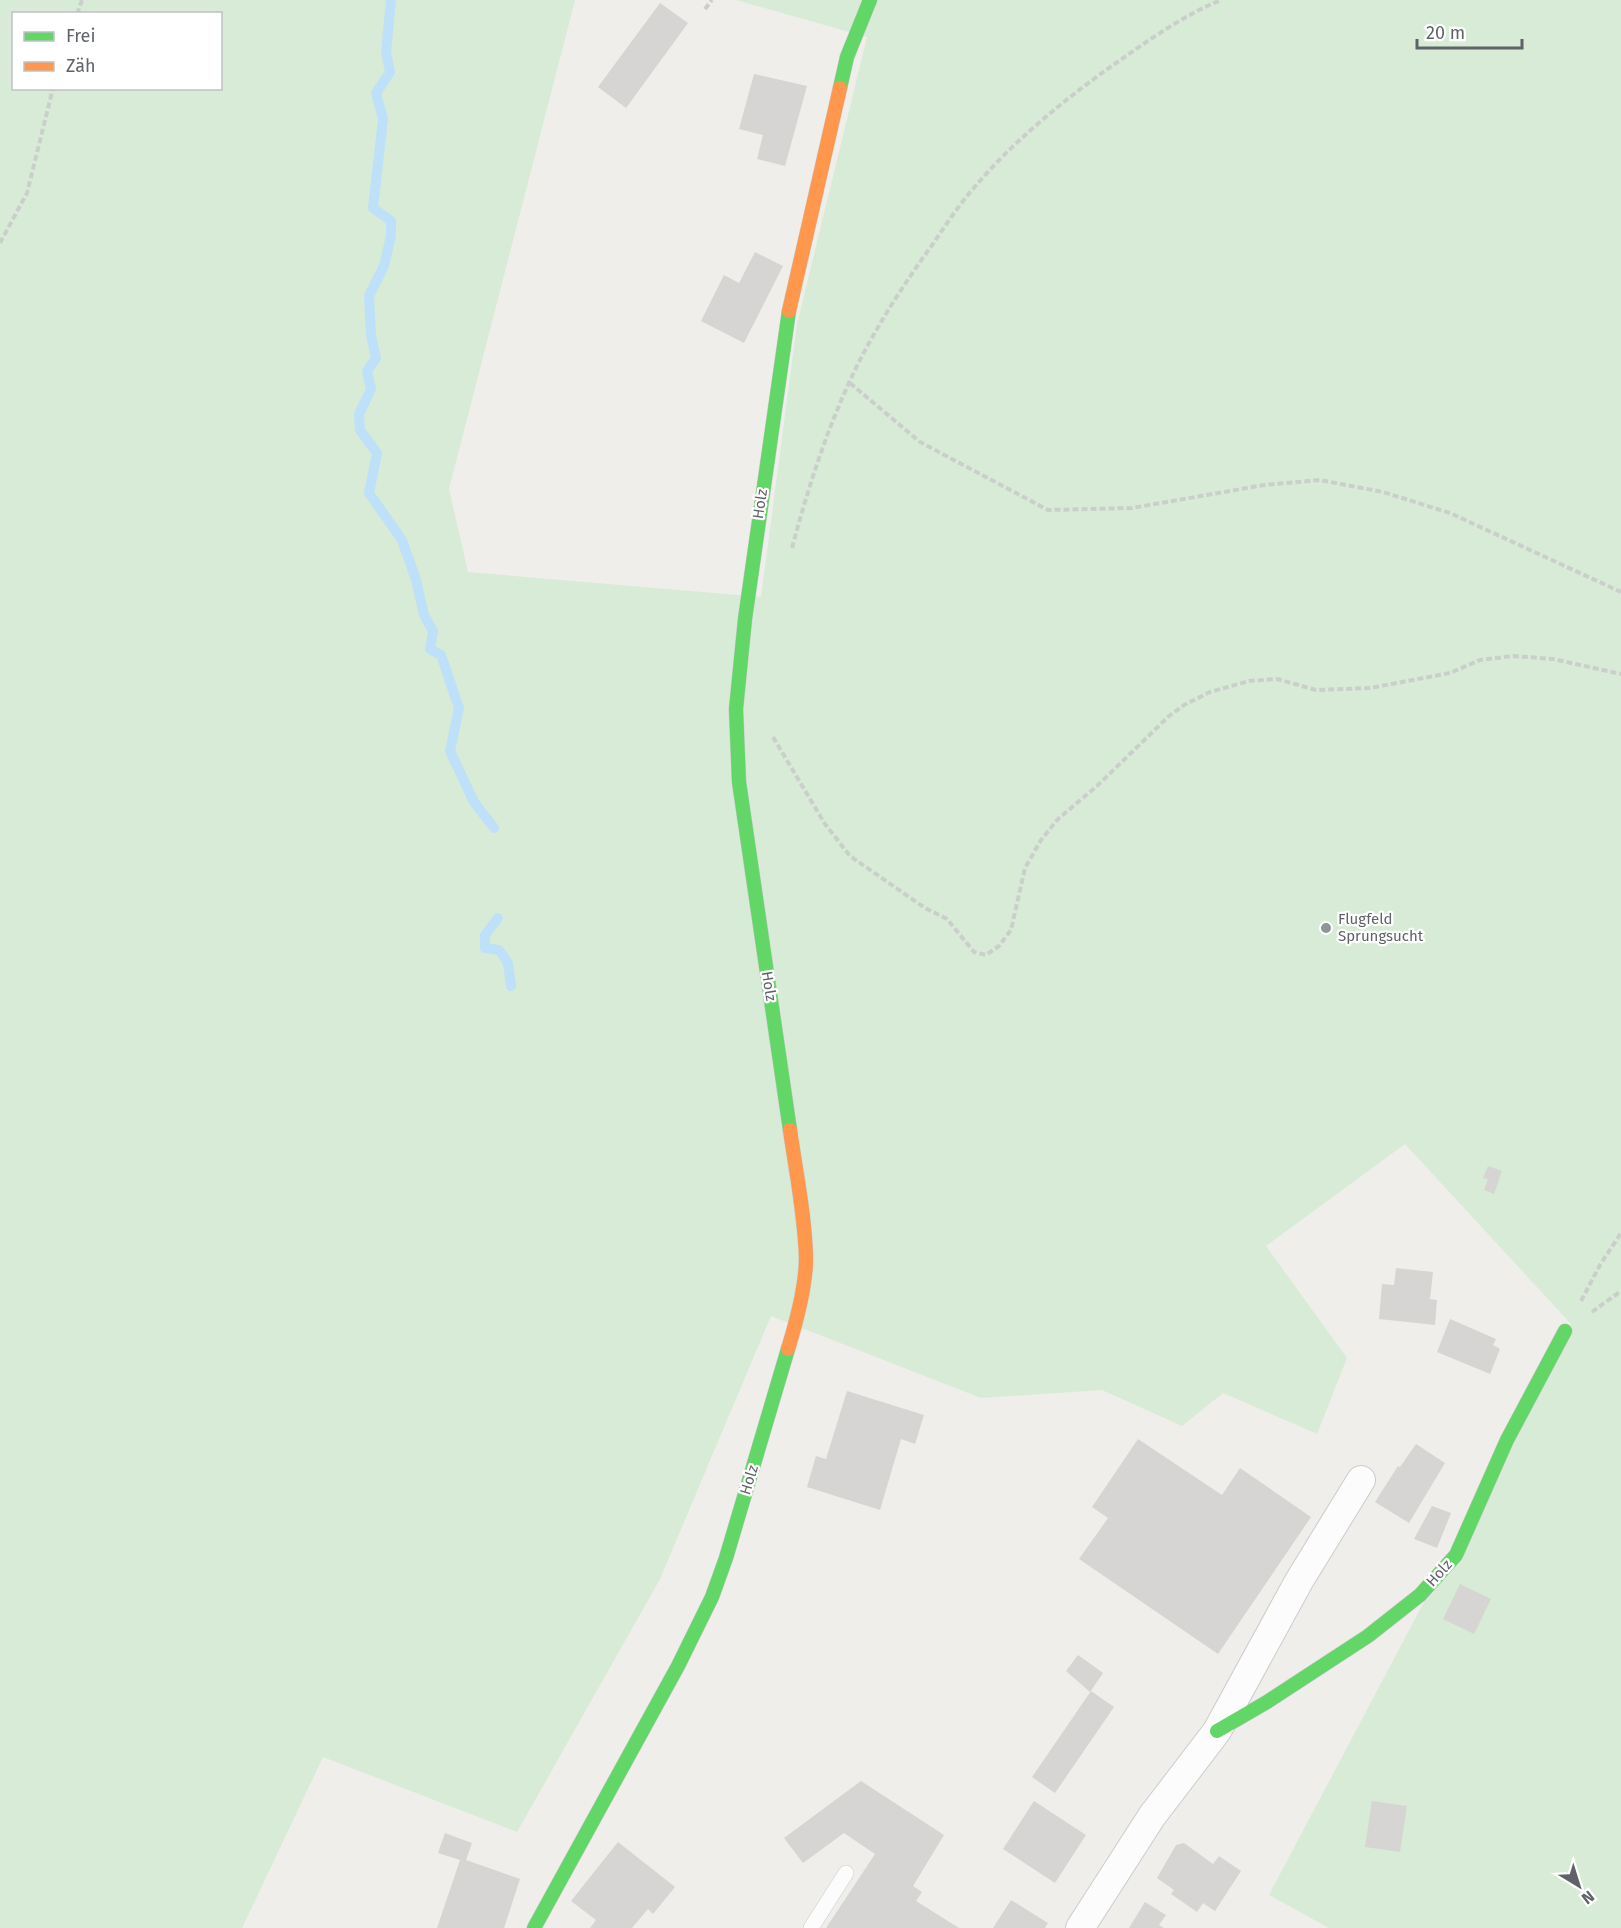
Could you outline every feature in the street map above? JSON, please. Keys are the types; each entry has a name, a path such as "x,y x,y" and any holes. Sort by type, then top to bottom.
{"street":[{"name":"Holz","path":"534,1928 678,1666 712,1597 797,1320 806,1260 801,1205 739,782 736,709 749,585 785,329 847,57 870,0"},
{"name":"Holz","path":"1216,1731 1368,1636 1420,1595 1456,1555 1507,1440 1565,1331"},
{"name":"Holz","path":"1080,1928 1152,1816 1216,1731 1299,1581 1361,1480"}],"lane":[{"path":"811,1928 846,1874"}],"path":[{"path":"705,9 712,0"},
{"path":"791,554 806,498 832,423 850,383 872,339 920,262 973,189 1008,152 1080,88 1173,26 1202,8 1221,0"},
{"path":"0,243 27,193 53,90"},
{"path":"850,383 921,442 1048,510 1132,508 1264,485 1320,480 1383,492 1450,513 1621,592"},
{"path":"770,732 825,824 850,856 925,908 947,919 974,952 987,955 999,946 1011,930 1025,868 1041,840 1058,819 1097,786 1169,716 1184,705 1210,692 1249,681 1277,679 1316,690 1370,688 1450,674 1480,660 1513,656 1553,659 1621,674"},
{"path":"1565,1331 1600,1265 1621,1233"}],"green space":[{"path":"0,0 575,0 449,489 468,572 761,597 797,324 867,37 736,0 1621,0 1621,1928 1329,1928 1269,1895 1571,1324 1405,1144 1266,1246 1347,1358 1317,1434 1223,1393 1182,1426 1102,1390 981,1398 771,1316 660,1579 517,1832 323,1757 242,1928 0,1928"}],"building":[{"path":"660,3 688,23 626,108 598,87"},
{"path":"754,74 807,86 785,166 757,159 763,135 739,129"},
{"path":"755,252 783,266 744,343 701,321 724,275 739,283"},
{"path":"1488,1166 1502,1171 1494,1194 1484,1190 1488,1179 1483,1178"},
{"path":"1396,1268 1433,1272 1430,1299 1437,1300 1435,1325 1379,1319 1382,1284 1394,1285"},
{"path":"1450,1319 1496,1339 1493,1345 1500,1349 1490,1374 1437,1352"},
{"path":"847,1391 924,1415 915,1444 901,1439 880,1510 807,1487 816,1456 826,1459"},
{"path":"1138,1439 1222,1495 1240,1468 1311,1517 1218,1654 1079,1559 1108,1518 1092,1507"},
{"path":"1416,1444 1445,1463 1409,1523 1375,1502 1398,1466 1400,1467"},
{"path":"1432,1506 1451,1513 1437,1548 1414,1539"},
{"path":"1460,1584 1491,1599 1474,1634 1443,1619"},
{"path":"1078,1655 1103,1673 1090,1692 1066,1671"},
{"path":"1091,1691 1114,1707 1055,1793 1032,1777"},
{"path":"861,1781 944,1835 913,1886 922,1892 916,1901 959,1928 826,1928 875,1854 844,1833 803,1863 784,1838"},
{"path":"1034,1801 1086,1835 1055,1883 1003,1849"},
{"path":"1372,1801 1407,1806 1400,1852 1365,1847"},
{"path":"445,1833 472,1843 466,1860 520,1879 504,1928 437,1928 460,1860 438,1853"},
{"path":"618,1842 675,1887 653,1914 648,1909 632,1928 590,1928 596,1920 571,1901"},
{"path":"1184,1843 1213,1864 1219,1856 1241,1871 1215,1911 1203,1903 1197,1912 1171,1894 1174,1890 1157,1878 1176,1845"},
{"path":"1011,1900 1048,1923 1045,1928 993,1928"},
{"path":"1145,1902 1166,1915 1159,1925 1164,1928 1129,1928"}],"waterway":[{"path":"391,0 386,52 390,72 376,93 383,119 373,208 391,221 391,236 384,266 369,296 371,335 376,358 367,371 371,389 359,414 360,430 377,453 369,493 402,540 416,580 424,615 433,631 430,649 441,655 459,708 450,751 474,802 494,828"},
{"path":"498,918 485,935 485,948 499,950 508,963 511,986"}],"traffic: fast":[{"path":"840,88 847,57 870,0"},
{"path":"789,311 745,619 736,709 739,782 790,1130"},
{"path":"1217,1731 1267,1702 1368,1636 1420,1595 1456,1555 1507,1440 1565,1331"},
{"path":"534,1928 678,1666 712,1597 726,1558 788,1349"}],"traffic: slow":[{"path":"789,311 840,88"},
{"path":"788,1349 806,1269 802,1210 790,1130"}],"place":[{"name":"Flugfeld Sprungsucht","path":"1326,928"}]}
